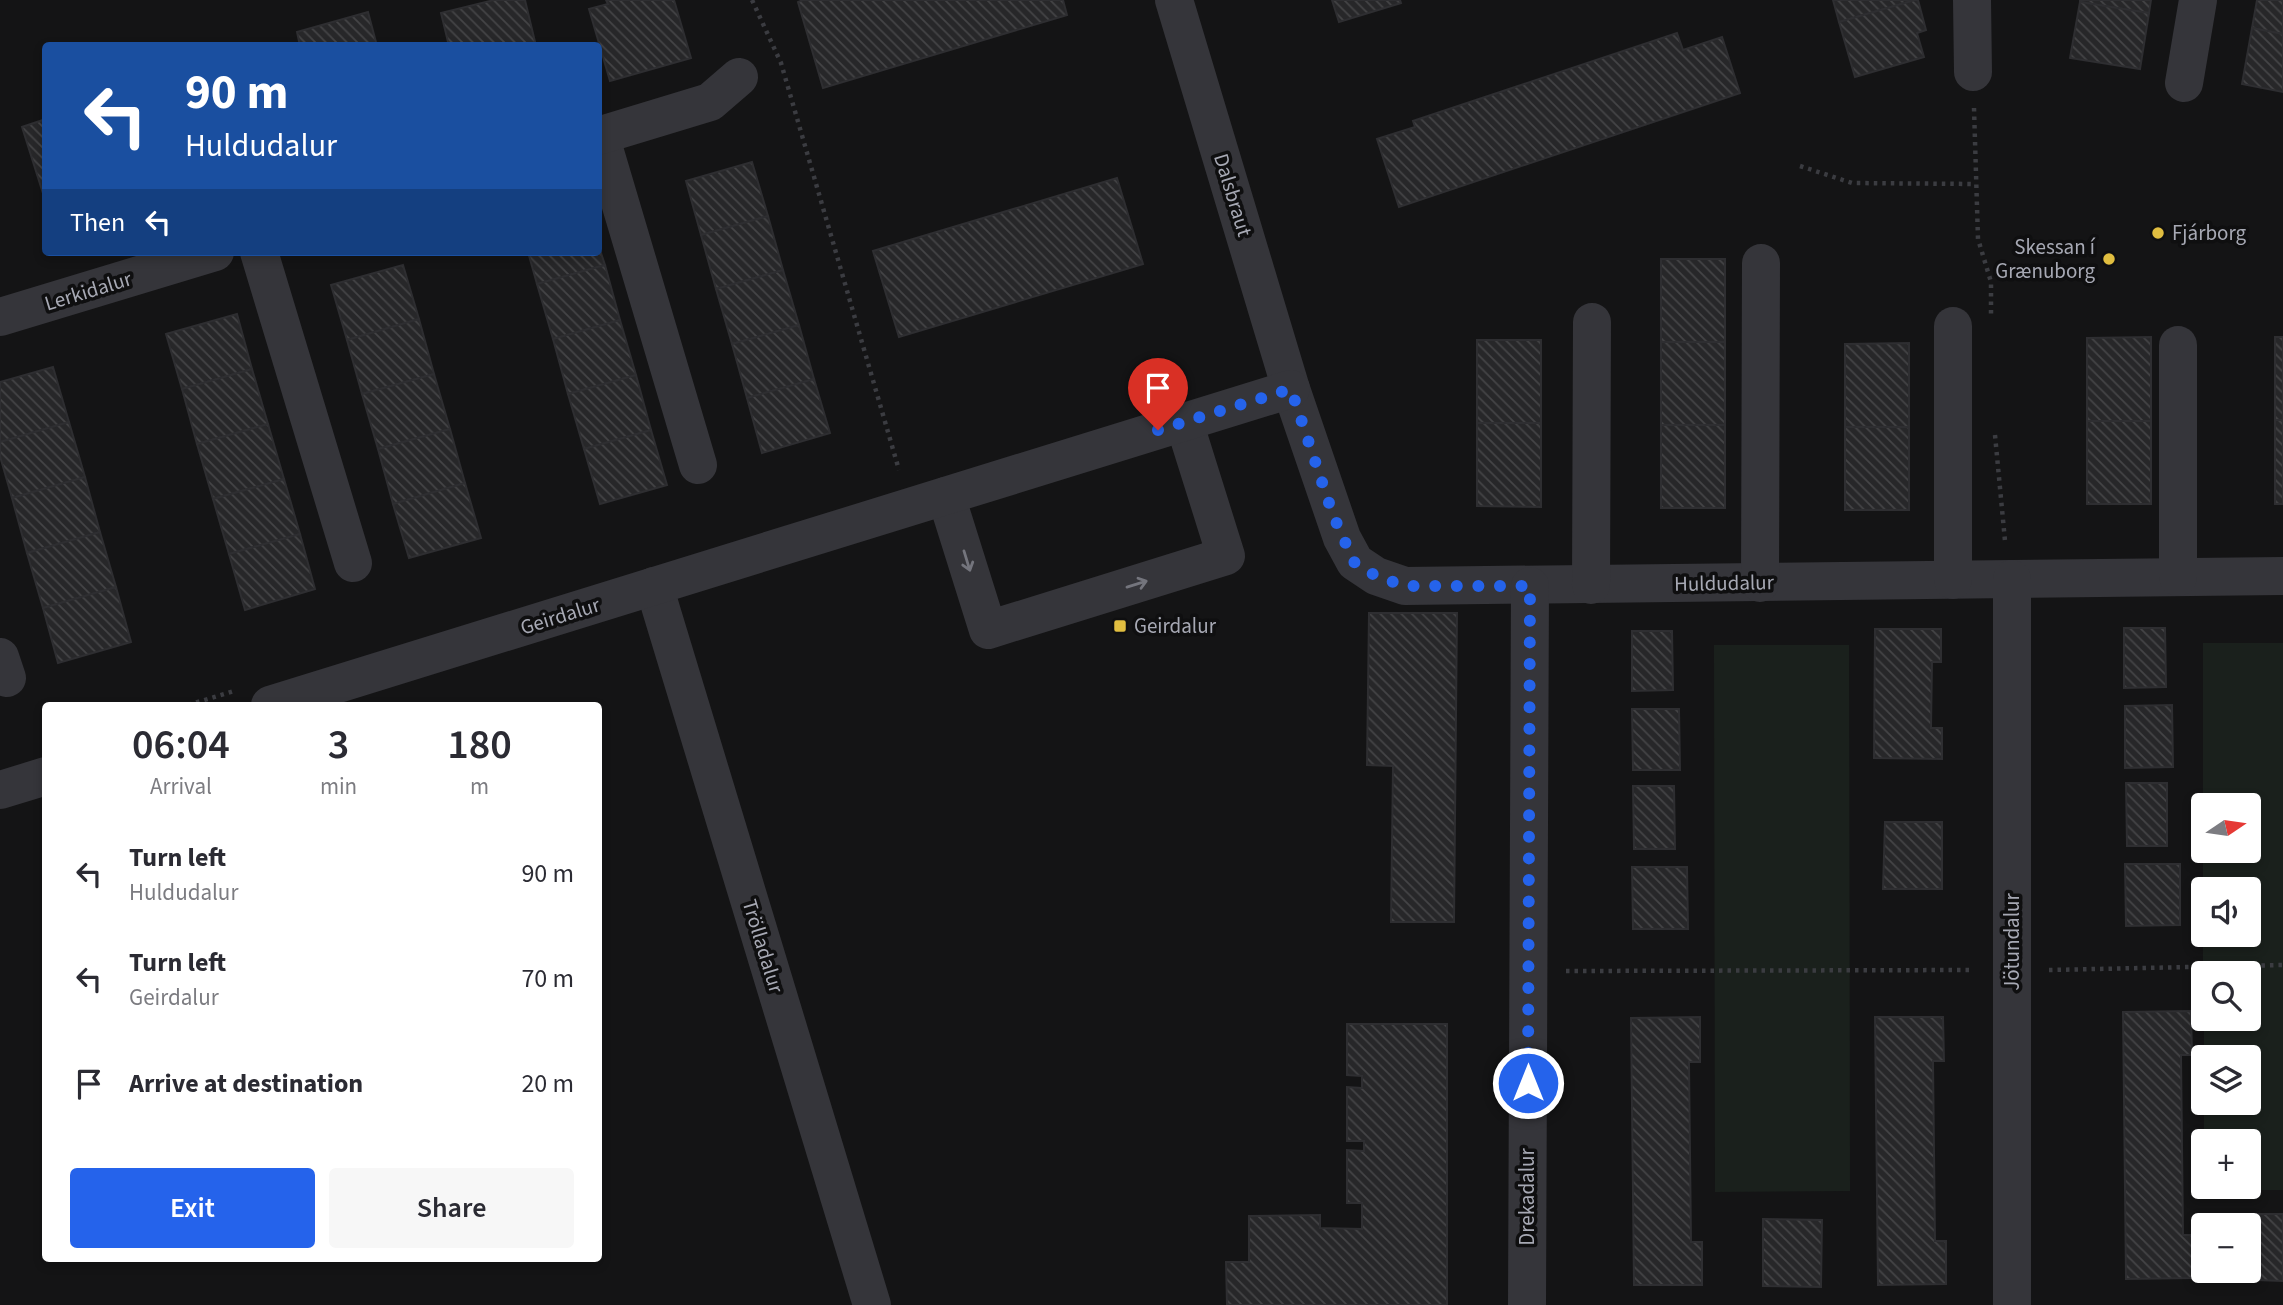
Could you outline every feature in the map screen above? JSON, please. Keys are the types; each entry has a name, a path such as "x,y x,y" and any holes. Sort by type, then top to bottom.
{"street":[{"name":"Dalsbraut","path":"1174,0 1291,389"},
{"path":"1972,0 1973,72"},
{"path":"2184,83 2199,0"},
{"path":"602,135 710,102 739,77"},
{"path":"602,146 698,465"},
{"name":"Lerkidalur","path":"0,317 202,256"},
{"path":"260,256 353,563"},
{"path":"1760,583 1761,263"},
{"path":"1591,585 1592,322"},
{"path":"1953,326 1953,580"},
{"path":"2178,345 2178,577"},
{"name":"Geirdalur","path":"280,702 1291,389"},
{"name":"Huldudalur","path":"1291,389 1329,504 1354,562 1376,576 1405,586 2283,576"},
{"path":"946,496 988,630 1120,589 1226,556 1184,422"},
{"name":"Jötundalur","path":"2012,579 2012,1305"},
{"name":"Trölladalur","path":"654,586 872,1305"},
{"name":"Drekadalur","path":"1527,1305 1530,586"},
{"path":"0,790 42,777"}],"path":[{"path":"752,0 781,63 900,473"},
{"path":"1800,166 1852,183 1975,184"},
{"path":"1528,971 2012,970 2283,965"}],"shaded area":[{"path":"2203,643 2283,643 2283,1190 2261,1190 2261,1129 2204,1129 2204,1115 2261,1115 2261,1045 2204,1045 2204,1031 2261,1031 2261,961 2203,961 2203,947 2261,947 2261,877 2203,877 2203,863 2261,863 2261,793 2203,793"},
{"path":"1714,645 1849,645 1850,1191 1715,1192"}],"building":[{"path":"494,0 525,0 535,42 448,42 441,13"},
{"path":"606,0 674,0 691,58 610,81 602,54 602,42 599,42 589,9 608,4"},
{"path":"1063,0 1067,15 823,88 798,2"},
{"path":"1332,0 1400,0 1401,3 1339,22"},
{"path":"1833,0 1915,0 1839,22"},
{"path":"1918,0 1926,30 1917,33 1924,57 1855,77 1839,22"},
{"path":"2080,0 2151,0 2149,13"},
{"path":"2257,0 2283,0 2283,34 2252,28"},
{"path":"2080,2 2149,13 2140,69 2070,58"},
{"path":"368,12 376,42 299,42 297,32"},
{"path":"2252,28 2283,34 2283,92 2242,84"},
{"path":"1677,33 1683,50 1722,37 1740,93 1399,207 1377,139 1415,127 1413,121"},
{"path":"42,120 42,190 22,127"},
{"path":"752,162 768,216 701,235 686,181"},
{"path":"1117,178 1143,264 899,337 873,251"},
{"path":"768,216 783,270 716,289 701,235"},
{"path":"529,256 602,256 605,265 537,284"},
{"path":"1661,259 1725,259 1725,342 1661,342"},
{"path":"403,265 419,319 347,340 331,285"},
{"path":"605,265 620,320 553,339 537,284"},
{"path":"783,270 799,325 732,344 716,289"},
{"path":"237,314 252,369 182,389 166,334"},
{"path":"419,319 434,374 362,394 347,340"},
{"path":"620,320 636,375 568,394 553,339"},
{"path":"799,325 814,379 747,398 732,344"},
{"path":"2151,337 2151,421 2087,421 2087,338"},
{"path":"2275,337 2283,337 2283,420 2275,420"},
{"path":"1477,340 1541,340 1541,423 1477,423"},
{"path":"1661,342 1725,342 1725,425 1661,425"},
{"path":"1909,343 1909,427 1845,427 1845,344"},
{"path":"53,367 69,422 0,442 0,382"},
{"path":"252,369 268,424 197,444 182,389"},
{"path":"434,374 450,429 378,449 362,394"},
{"path":"636,375 651,430 584,449 568,394"},
{"path":"814,379 830,433 762,453 747,398"},
{"path":"2275,420 2283,420 2283,504 2275,504"},
{"path":"2087,421 2151,421 2151,504 2087,504"},
{"path":"69,422 85,477 12,498 0,456 0,442"},
{"path":"1477,423 1541,423 1541,507 1477,506"},
{"path":"268,424 284,479 213,499 197,444"},
{"path":"1661,425 1725,425 1725,508 1661,508"},
{"path":"1845,427 1909,427 1909,510 1845,510"},
{"path":"450,429 465,483 393,504 378,449"},
{"path":"651,430 667,485 600,504 584,449"},
{"path":"85,477 100,532 27,553 12,498"},
{"path":"284,479 300,534 229,554 213,499"},
{"path":"465,483 481,538 409,558 393,504"},
{"path":"100,532 116,587 43,608 27,553"},
{"path":"300,534 315,589 245,610 229,554"},
{"path":"116,587 131,642 58,663 43,608"},
{"path":"1369,613 1457,613 1454,922 1391,922 1393,766 1367,765"},
{"path":"2124,628 2165,628 2166,687 2124,688"},
{"path":"1875,629 1941,629 1941,662 1932,662 1931,728 1942,728 1942,759 1874,758"},
{"path":"1632,631 1672,631 1673,690 1632,691"},
{"path":"2172,705 2173,767 2125,768 2125,706"},
{"path":"1632,709 1679,709 1680,770 1633,770"},
{"path":"2126,783 2167,783 2167,846 2127,846"},
{"path":"1633,786 1674,786 1675,849 1634,849"},
{"path":"1885,822 1942,822 1942,889 1883,889"},
{"path":"2125,864 2180,864 2180,925 2126,926"},
{"path":"1632,867 1687,867 1688,929 1633,929"},
{"path":"2191,1011 2191,1055 2181,1055 2183,1235 2191,1235 2191,1278 2126,1279 2123,1012"},
{"path":"1700,1017 1700,1062 1689,1062 1691,1242 1702,1242 1702,1285 1634,1285 1631,1018"},
{"path":"1875,1017 1943,1017 1944,1061 1933,1061 1935,1241 1946,1241 1946,1284 1878,1285"},
{"path":"1347,1024 1447,1024 1447,1305 1227,1305 1226,1262 1249,1262 1249,1216 1320,1215 1320,1228 1362,1229 1362,1203 1347,1203 1347,1150 1364,1151 1364,1141 1347,1141 1347,1087 1362,1088 1362,1076 1347,1075"},
{"path":"2261,1214 2283,1214 2283,1281 2261,1280"},
{"path":"1763,1219 1822,1220 1821,1287 1763,1286"}],"place":[{"name":"Fjárborg","path":"2158,233"},
{"name":"Skessan í Grænuborg","path":"2109,259"},
{"name":"Geirdalur","path":"1120,626"}],"route":[{"path":"1158,430 1291,389 1333,515 1354,562 1376,576 1405,586 1530,586 1528,1083"}]}
